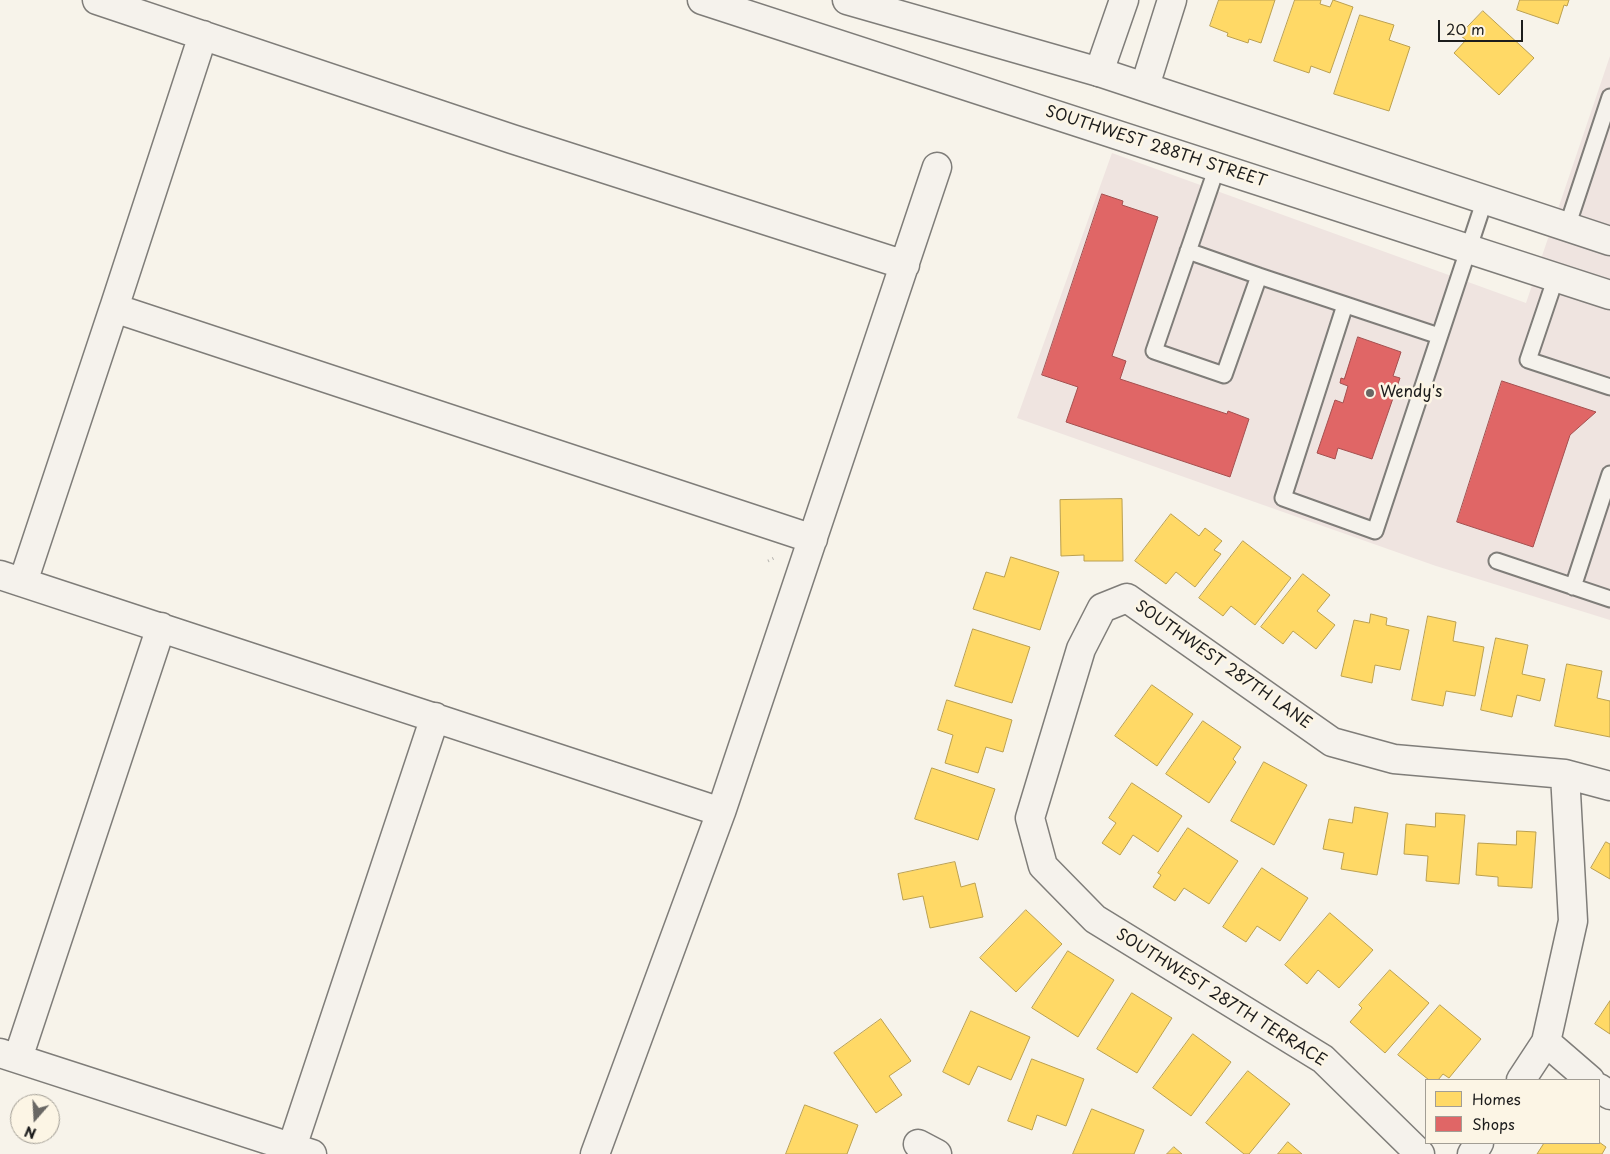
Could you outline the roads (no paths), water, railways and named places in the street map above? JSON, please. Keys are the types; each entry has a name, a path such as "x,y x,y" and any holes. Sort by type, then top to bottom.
{"street":[{"path":"96,0 512,139 905,265"},
{"name":"SOUTHWEST 288TH STREET","path":"702,0 1610,295"},
{"path":"1099,72 1124,0"},
{"path":"1145,86 1172,0"},
{"path":"850,1 1145,86 1610,241"},
{"path":"203,36 114,308 11,578 721,812"},
{"path":"595,1154 721,812 937,167"},
{"path":"114,308 813,539"},
{"name":"SOUTHWEST 287TH LANE","path":"1043,866 1030,818 1081,649 1102,608 1127,598 1332,742 1394,759 1565,774 1610,786"},
{"path":"161,627 9,1055 302,1151 434,717"},
{"path":"1522,1079 1546,1042 1573,921 1565,774"},
{"name":"SOUTHWEST 287TH TERRACE","path":"1043,866 1095,919 1323,1059 1420,1154"},
{"path":"1546,1042 1589,1079"}],"lane":[{"path":"1566,227 1610,97"},
{"path":"1217,167 1154,351 1224,375 1259,276"},
{"path":"1345,304 1283,498 1375,530 1484,199"},
{"path":"1188,251 1439,336"},
{"path":"1556,277 1528,360 1610,387"},
{"path":"1574,588 1610,474"},
{"path":"1497,561 1610,600"}],"place":[{"name":"Wendy's","path":"1370,393"}]}
